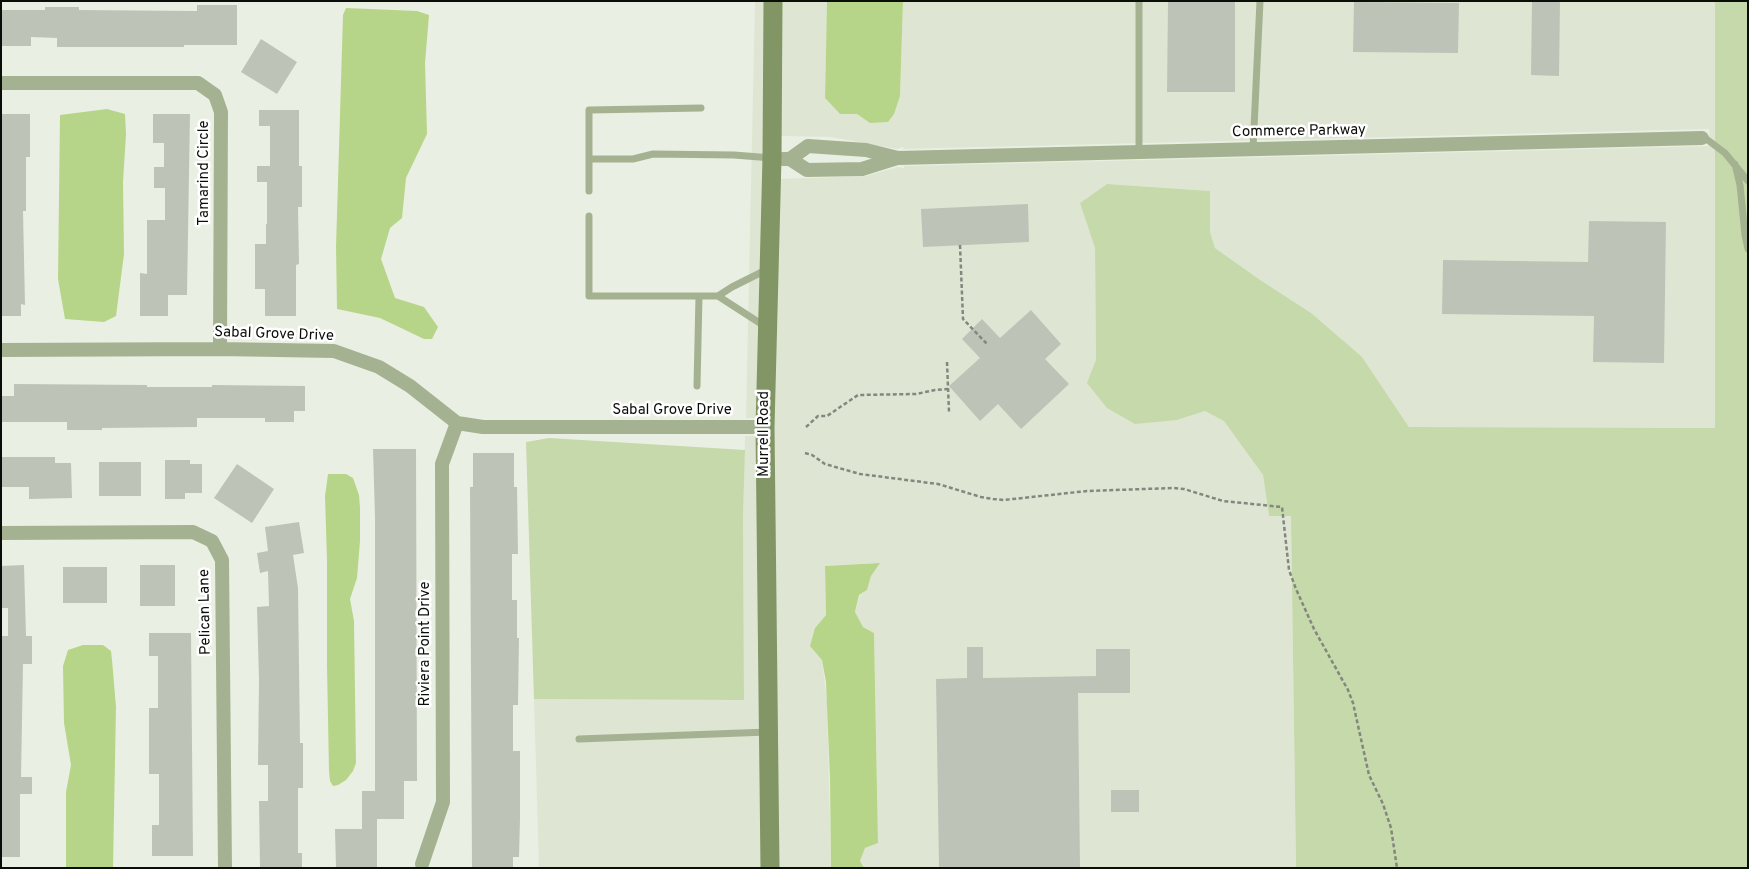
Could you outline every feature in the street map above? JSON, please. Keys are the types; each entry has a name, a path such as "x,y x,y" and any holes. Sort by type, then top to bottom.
{"street":[{"name":"Murrell Road","path":"770,868 765,427 769,268 781,159 773,1"},
{"name":"Tamarind Circle","path":"1,83 198,83 215,95 221,112 220,349"},
{"name":"Commerce Parkway","path":"781,159 808,146 866,150 898,158 1702,138"},
{"name":"Commerce Parkway","path":"781,159 807,170 816,170 862,169 898,158"},
{"name":"Sabal Grove Drive","path":"1,350 220,349 334,351 379,367 410,386 457,423 483,427 765,427"},
{"name":"Riviera Point Drive","path":"422,864 443,802 442,464 457,423"},
{"name":"Pelican Lane","path":"1,533 193,532 212,541 222,560 226,868"}],"lane":[{"path":"1139,1 1139,152"},
{"path":"1253,149 1260,1"},
{"path":"589,192 590,110 701,108"},
{"path":"1702,138 1714,144 1735,164 1748,181"},
{"path":"589,159 633,159 653,154 734,155 781,159"},
{"path":"1735,164 1740,185 1744,235 1748,249"},
{"path":"589,216 589,296 718,296 769,268"},
{"path":"698,386 699,296"},
{"path":"718,296 767,328"},
{"path":"579,739 768,732"}],"path":[{"path":"960,245 963,319 987,344"},
{"path":"947,362 949,412"},
{"path":"806,427 818,416 827,416 858,395 916,394 948,389"},
{"path":"805,453 812,455 825,464 860,474 938,484 993,499 1004,500 1087,491 1172,488 1184,489 1223,501 1282,507 1289,570 1314,629 1348,690 1353,703 1369,776 1383,804 1391,828 1396,868"}],"shaded area":[{"path":"755,1 765,1 764,170 757,418 746,418"},
{"path":"781,1 827,1 825,98 840,114 857,114 900,96 903,1 1715,1 1715,428 1409,427 1362,357 1215,248 1210,232 1210,191 1107,184 1080,203 1095,248 1096,360 1177,420 1205,411 1225,421 1263,475 1269,516 1291,516 1296,868 864,868 860,861 865,848 878,843 874,633 863,627 855,612 860,595 867,590 871,576 879,563 825,566 826,615 815,628 822,660 827,700 831,868 778,868 773,427 779,179 866,176 898,167 904,168 904,166 1710,146 1709,129 904,149 903,147 897,149 831,137 780,136"},
{"path":"827,1 903,1 900,96 894,114 888,122 870,123 857,114 840,114 825,98"},
{"path":"1715,1 1748,1 1748,868 1296,868 1291,516 1269,516 1263,475 1224,421 1205,411 1177,420 1135,424 1107,408 1087,383 1096,360 1095,248 1080,203 1107,184 1210,191 1210,232 1215,248 1311,313 1362,357 1409,427 1715,428"},
{"path":"346,8 417,11 429,15 425,63 427,134 406,178 402,218 390,228 381,259 395,298 424,307 438,327 432,339 424,339 380,318 337,309 336,247 343,15"},
{"path":"107,109 125,114 126,134 123,182 124,254 116,316 104,322 65,319 58,279 60,115"},
{"path":"745,436 757,436 762,868 539,868 534,699 744,700 743,515"},
{"path":"549,438 745,450 743,515 744,700 534,699 526,442"},
{"path":"328,474 346,474 353,478 359,495 360,508 357,578 350,599 354,621 356,763 346,780 333,786 330,781 329,771 327,666 325,496"},
{"path":"880,563 871,576 867,590 859,595 855,612 863,627 874,633 878,843 865,848 860,861 864,868 831,868 826,682 822,660 810,646 815,628 826,615 825,566"},
{"path":"83,645 103,645 111,651 116,707 113,868 66,868 66,792 71,765 64,723 63,666 68,650"}],"building":[{"path":"1168,1 1235,1 1235,92 1167,92"},
{"path":"1532,1 1560,1 1559,76 1531,75"},
{"path":"1354,2 1459,3 1458,53 1353,52"},
{"path":"197,5 237,5 237,45 57,47 57,38 31,37 31,46 1,46 1,10 45,10 45,7 79,7 79,10 197,11"},
{"path":"261,39 297,62 277,94 241,72"},
{"path":"259,110 299,110 299,166 302,166 302,207 298,207 299,264 296,265 296,316 265,316 265,289 255,289 255,244 266,244 267,224 267,182 257,182 257,166 270,166 270,126 259,126"},
{"path":"1,114 30,114 30,157 26,157 26,211 23,211 25,305 21,304 21,316 1,316"},
{"path":"153,114 190,114 187,295 168,295 168,316 140,316 140,273 147,274 147,220 165,220 165,188 154,188 154,167 164,167 164,143 153,143"},
{"path":"1028,204 1029,242 923,247 921,209"},
{"path":"1589,221 1666,222 1664,363 1593,362 1594,316 1442,314 1443,260 1588,262"},
{"path":"1031,310 1061,344 1045,359 1069,384 1021,429 998,404 980,421 949,386 980,358 962,339 982,319 1000,338"},
{"path":"14,384 147,385 147,387 212,387 212,385 305,386 305,411 294,411 294,422 265,422 265,418 197,418 197,427 67,430 67,422 1,422 1,396 14,396"},
{"path":"373,449 416,449 417,781 404,781 404,819 377,819 377,868 336,868 335,829 362,829 362,791 375,791 375,517"},
{"path":"473,453 514,453 514,487 517,487 518,554 512,554 512,600 517,600 517,638 519,638 518,705 513,705 513,751 520,751 520,819 519,857 513,857 513,868 472,868 470,487 473,487"},
{"path":"1,457 55,457 55,463 71,463 72,498 29,499 29,487 1,487"},
{"path":"165,460 190,460 190,464 202,464 202,493 185,493 185,499 165,499"},
{"path":"99,462 141,462 141,496 99,496"},
{"path":"237,464 274,489 252,523 214,498"},
{"path":"299,522 304,553 293,555 298,588 300,743 303,743 303,788 298,788 298,853 302,853 302,868 260,868 259,801 268,801 268,765 258,765 259,680 257,607 269,606 268,571 260,573 257,553 268,551 265,527"},
{"path":"24,565 26,636 32,636 32,664 23,664 21,777 32,777 32,794 20,794 20,857 1,857 1,636 8,636 8,608 1,608 1,566"},
{"path":"140,565 175,565 175,606 140,606"},
{"path":"63,567 107,567 107,603 63,603"},
{"path":"149,633 191,633 193,856 152,856 152,825 159,825 159,774 149,774 149,708 158,708 158,656 149,656"},
{"path":"967,647 983,647 983,678 1096,676 1096,649 1130,649 1130,693 1078,693 1080,868 939,868 936,679 967,678"},
{"path":"1111,790 1139,790 1139,812 1111,812"}]}
